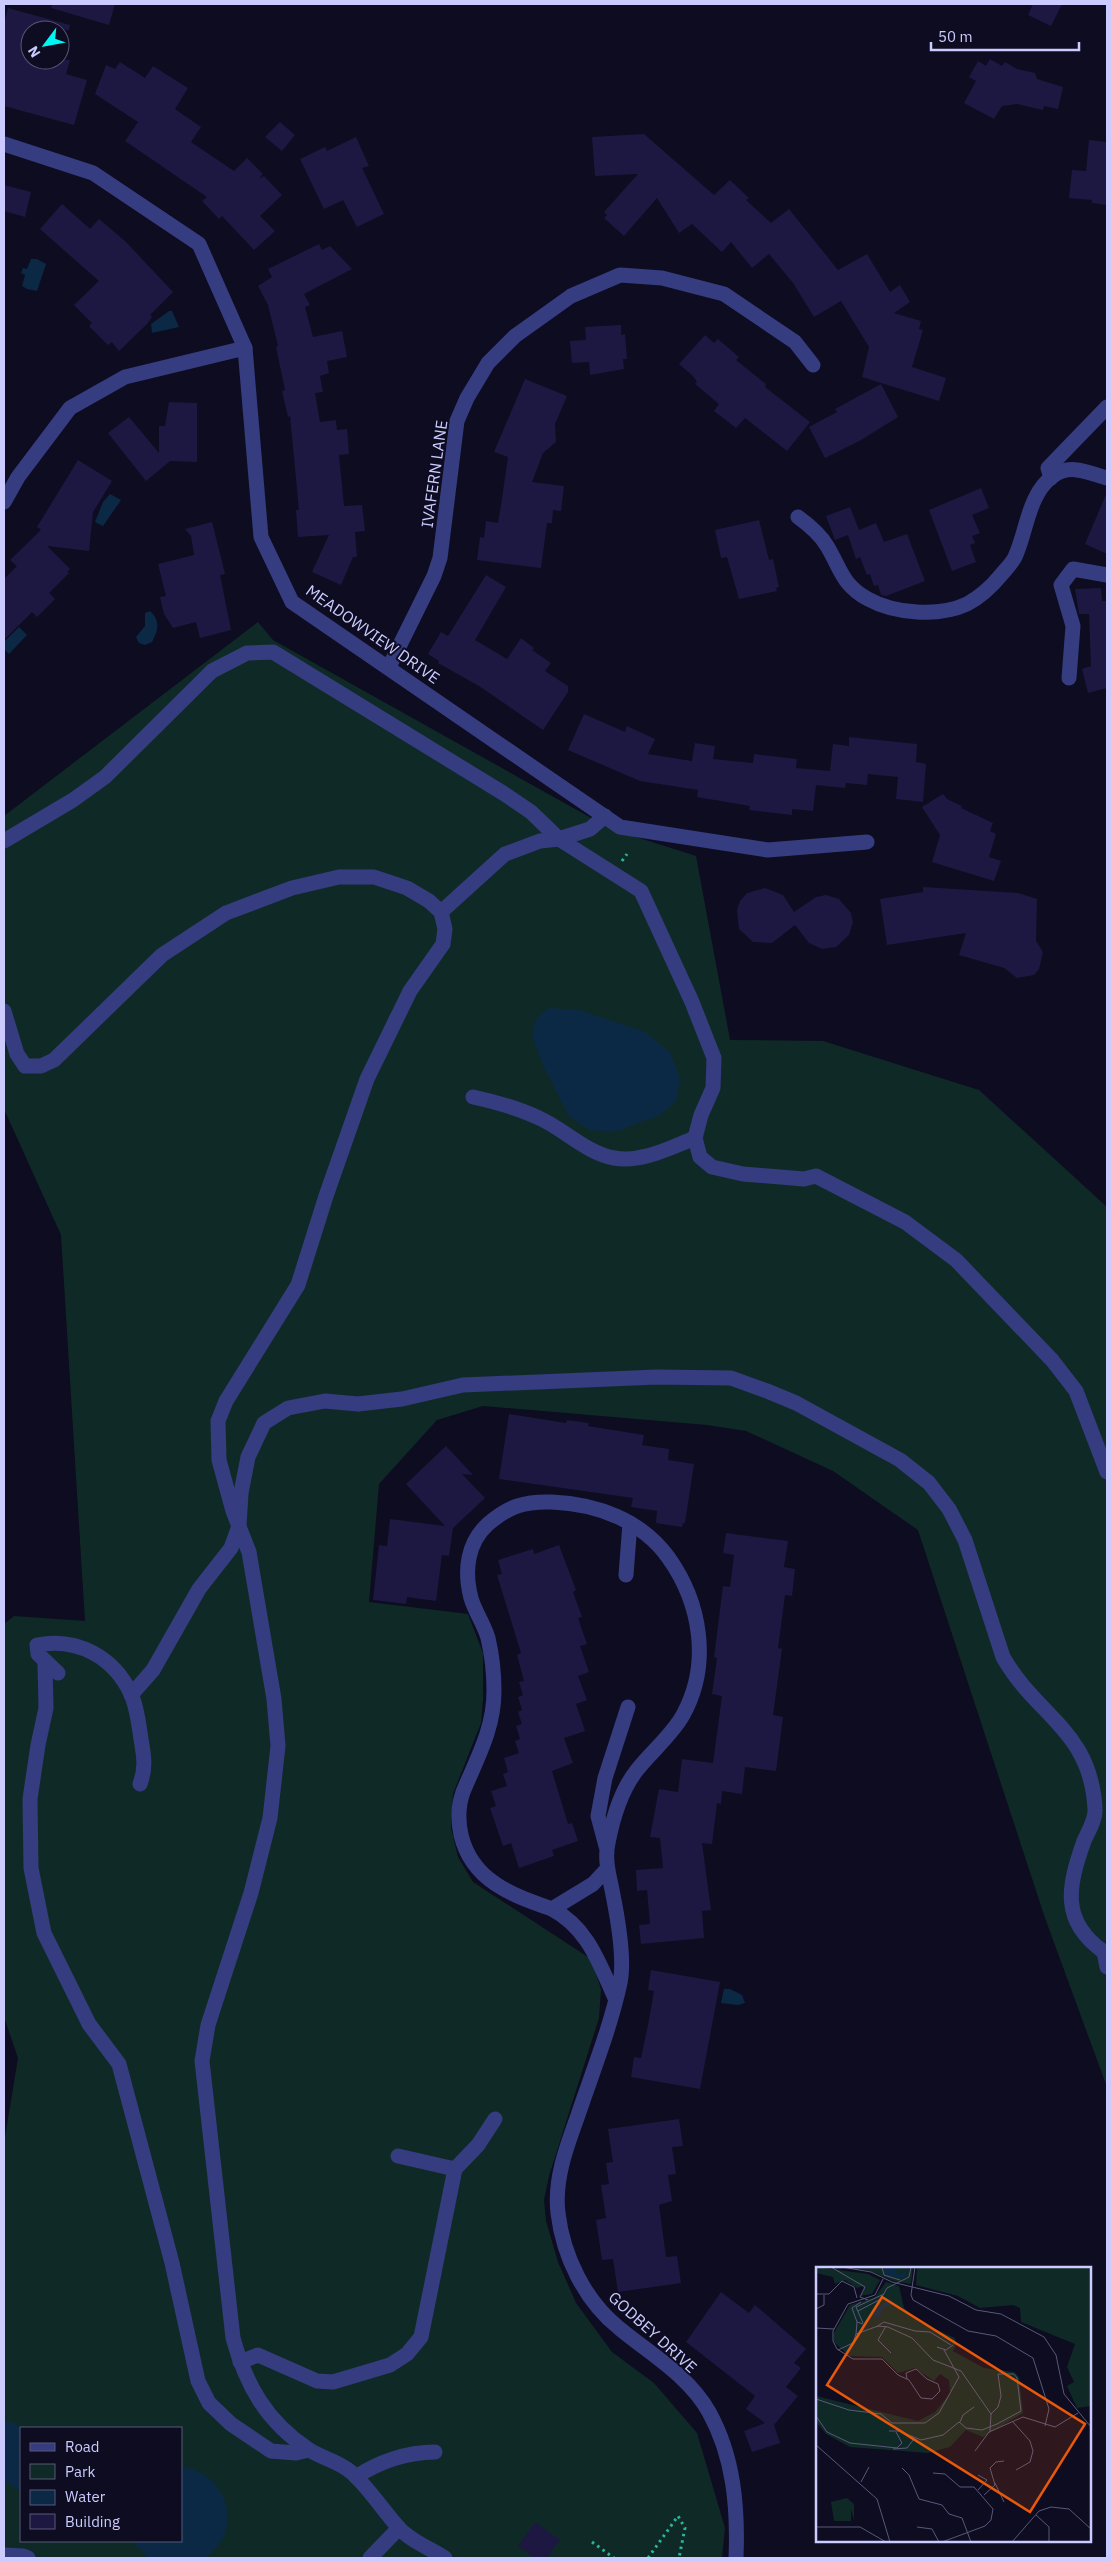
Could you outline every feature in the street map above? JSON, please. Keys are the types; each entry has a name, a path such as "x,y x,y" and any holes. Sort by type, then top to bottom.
{"street":[{"name":"MEADOWVIEW DRIVE","path":"4,144 93,173 199,244 246,348 261,537 292,602 620,827 768,850 866,842"},
{"name":"IVAFERN LANE","path":"389,667 434,576 440,558 457,421 467,398 488,363 515,336 544,313 571,296 620,275 662,278 724,294 795,342 813,365"},
{"path":"4,502 18,477 70,408 125,377 246,348"},
{"path":"1051,478 1048,468 1107,407"},
{"path":"798,517 814,529 827,546 837,569 851,588 869,600 887,606 910,611 940,612 967,604 991,587 1015,558 1039,491 1051,478 1070,468 1107,478"},
{"path":"1070,678 1073,626 1061,585 1073,569 1107,575"},
{"path":"4,841 73,800 106,777 212,671 247,653 273,652 503,793 531,812 559,839 640,892 692,1002 714,1058 713,1088 701,1115 695,1138 700,1157 712,1167 743,1174 804,1179 816,1176 905,1222 956,1260 1052,1360 1076,1391 1106,1466"},
{"path":"441,912 505,854 540,841 559,839 590,828 605,816"},
{"path":"4,1011 17,1054 26,1066 41,1066 54,1060 162,955 226,913 292,888 339,877 374,878 408,888 429,901 441,912 445,929 443,944 410,991 367,1079 334,1170 298,1286 226,1401 218,1421 219,1460 238,1526 248,1552 274,1699 278,1746 270,1818 251,1893 208,2025 202,2061 234,2338 240,2362 261,2405 284,2429 309,2450 330,2458 356,2477 381,2503 399,2528 445,2558"},
{"path":"474,1096 502,1103 541,1118 582,1145 614,1158 649,1156 695,1138"},
{"path":"132,1694 164,1653 199,1589 231,1548 238,1526 241,1493 248,1457 264,1422 288,1408 325,1401 358,1404 402,1399 464,1386 657,1377 731,1378 796,1403 900,1460 929,1483 949,1509 965,1540 1003,1657 1011,1672 1070,1736 1086,1762 1093,1785 1095,1812 1071,1886 1071,1907 1087,1940 1104,1952 1107,1967"},
{"name":"GODBEY DRIVE","path":"615,1998 588,1940 569,1918 552,1909 507,1893 485,1878 469,1858 458,1818 461,1797 484,1747 493,1712 494,1686 488,1641 482,1621 472,1601 468,1578 468,1557 478,1533 498,1515 525,1502 568,1503 592,1507 639,1528 660,1546 681,1575 695,1609 700,1635 696,1679 682,1718 634,1773 622,1793 607,1848 607,1869 617,1923 622,1972 612,2016 564,2155 558,2210 563,2236 576,2272 601,2312 673,2370 708,2411 723,2444 732,2475 736,2514 736,2558"},
{"path":"626,1575 630,1523"},
{"path":"58,1673 45,1663 38,1654 37,1645 62,1643 89,1650 106,1660 132,1694 146,1771 140,1784"},
{"path":"45,1663 46,1708 38,1744 30,1799 31,1868 44,1933 89,2024 119,2064 172,2263 198,2381 209,2403 231,2424 271,2450 296,2453 309,2450"},
{"path":"607,1848 598,1816 606,1778 628,1707"},
{"path":"552,1909 593,1884 607,1869"},
{"path":"240,2362 258,2355 317,2381 333,2382 390,2365 408,2354 421,2337 455,2169 478,2145 495,2119"},
{"path":"398,2156 455,2169"},
{"path":"356,2477 370,2468 405,2455 435,2452"},
{"path":"370,2558 399,2528"},
{"path":"4,2555 28,2558"}],"path":[{"path":"648,2558 678,2516 685,2528 679,2558"},
{"path":"592,2542 614,2558"}],"green space":[{"path":"258,622 273,640 611,829 696,856 730,1040 823,1041 979,1090 1107,1207 1107,2087 1045,1918 918,1530 833,1471 746,1431 707,1425 483,1406 437,1420 379,1484 369,1602 468,1614 483,1653 481,1723 453,1794 451,1828 458,1857 473,1882 591,1959 601,1989 599,2018 549,2176 544,2200 546,2221 558,2262 576,2303 612,2352 654,2383 697,2433 725,2528 722,2558 4,2558 4,2143 18,2058 4,2017 4,1624 14,1616 85,1621 61,1235 4,1109 4,816"}],"water":[{"path":"31,259 37,259 46,264 37,291 22,286 25,275 21,273 23,268 27,269"},
{"path":"169,311 172,311 179,327 152,333 151,324"},
{"path":"110,494 121,500 103,526 95,522 103,502"},
{"path":"150,611 156,619 157,630 152,642 145,645 139,643 136,637 145,626 145,613"},
{"path":"19,627 27,635 9,654 4,649 4,642"},
{"path":"549,1008 579,1010 645,1032 670,1052 680,1079 676,1101 660,1115 614,1132 590,1130 569,1116 544,1067 532,1035 536,1019"},
{"path":"724,1989 730,1989 742,1995 745,2003 738,2005 721,2003"},
{"path":"4,2420 20,2427 20,2491 4,2480"},
{"path":"182,2467 202,2473 218,2488 227,2508 228,2519 223,2538 206,2558 149,2558 132,2542 182,2542"}],"building":[{"path":"52,4 115,4 109,25 51,8"},
{"path":"1033,4 1062,4 1051,26 1028,15"},
{"path":"8,8 52,20 20,20 20,70 67,70 66,74 87,80 74,125 4,106 4,23"},
{"path":"990,59 1002,66 1005,62 1017,69 1035,73 1037,79 1063,87 1058,109 1044,106 1043,110 1017,104 1002,106 994,119 964,103 976,81 969,77 978,61 986,66"},
{"path":"120,62 145,78 153,66 188,88 175,109 201,127 191,142 234,171 247,158 263,174 259,179 264,176 282,195 260,216 275,231 254,250 222,216 219,219 202,201 207,197 125,141 138,122 95,94 106,65 115,69"},
{"path":"280,122 295,135 282,151 265,137"},
{"path":"644,134 714,195 730,180 749,198 746,200 771,223 789,209 838,270 867,254 890,292 900,285 910,302 894,313 921,321 919,329 923,330 912,367 946,378 939,401 862,377 869,347 841,301 814,317 793,283 769,254 752,268 731,242 722,252 692,224 679,233 657,198 624,236 604,218 607,215 604,212 638,174 595,176 592,137"},
{"path":"356,137 369,166 362,168 384,214 357,227 343,200 324,209 300,159 325,147 327,151"},
{"path":"1089,140 1107,142 1107,205 1092,203 1092,200 1069,198 1072,170 1086,171"},
{"path":"4,185 31,192 25,217 4,211"},
{"path":"62,204 90,229 99,219 125,241 173,292 150,315 152,317 147,324 119,351 112,342 108,345 89,326 92,323 74,305 99,281 40,229"},
{"path":"319,244 322,250 330,246 352,269 304,294 310,305 305,307 313,337 342,331 347,357 327,361 329,373 320,376 323,392 315,393 320,422 336,420 337,430 347,429 349,454 339,455 344,506 362,505 365,531 355,532 357,557 353,557 341,585 312,572 329,535 298,537 296,510 299,510 290,416 288,417 282,391 285,390 276,347 278,346 268,305 258,286 272,277 268,269"},
{"path":"621,325 621,335 625,334 627,359 623,359 624,369 590,375 589,362 572,363 570,341 586,340 585,327"},
{"path":"705,335 714,343 718,339 739,357 736,360 766,384 765,387 810,422 787,451 745,418 736,428 714,411 719,404 695,384 697,382 693,376 679,364"},
{"path":"525,379 567,396 555,424 556,442 543,453 532,482 564,486 561,511 553,510 552,523 547,523 541,568 477,560 480,537 484,538 486,521 498,523 501,505 508,457 494,452"},
{"path":"881,384 898,417 861,440 825,458 809,427 837,412 835,409"},
{"path":"169,402 197,403 197,462 170,461 146,481 108,433 129,417 159,453 159,426 165,426"},
{"path":"78,460 112,481 93,512 89,551 47,546 70,569 67,572 69,573 49,593 55,599 37,617 32,612 4,640 4,579 17,566 10,560 41,530 37,527"},
{"path":"981,488 989,508 972,515 980,533 972,536 975,543 970,545 976,562 952,571 929,510"},
{"path":"1107,492 1107,554 1085,544"},
{"path":"850,507 859,530 876,523 884,542 907,534 925,581 886,596 881,595 878,585 874,586 870,574 867,575 860,557 856,559 848,535 835,540 826,516"},
{"path":"759,520 769,560 773,559 779,587 776,588 777,591 739,599 727,557 721,558 715,530"},
{"path":"212,522 225,574 220,575 231,630 200,638 196,622 173,628 164,614 160,597 166,596 158,564 194,555 191,536 185,529"},
{"path":"486,575 506,587 475,640 507,659 521,638 534,648 532,650 551,663 545,671 568,686 568,692 543,730 479,686 438,663 439,661 428,654 441,632 448,636"},
{"path":"1101,588 1102,601 1107,601 1107,688 1088,693 1082,669 1091,666 1089,614 1079,614 1075,589"},
{"path":"584,714 625,732 627,726 655,739 648,754 692,761 695,743 715,746 713,759 753,763 754,754 797,759 796,768 830,771 833,744 849,746 849,737 917,744 916,762 926,764 923,802 896,799 898,777 868,774 867,785 846,783 845,788 816,785 813,811 792,809 792,815 749,810 750,806 697,797 698,790 640,781 568,750"},
{"path":"943,794 947,799 962,806 961,808 993,823 990,831 996,834 989,857 1001,861 994,881 932,862 940,835 922,807"},
{"path":"923,887 1018,893 1037,899 1036,941 1043,952 1039,969 1034,975 1017,978 1004,968 959,955 966,933 887,945 880,899 923,892"},
{"path":"765,888 783,895 794,912 816,897 826,895 839,899 851,913 853,922 849,935 836,947 822,949 809,943 795,925 772,943 753,942 739,929 737,910 740,901 747,893"},
{"path":"509,1414 566,1423 567,1420 589,1423 588,1426 644,1435 642,1445 669,1449 668,1460 694,1464 685,1523 683,1523 682,1527 656,1523 657,1511 631,1507 633,1498 499,1479"},
{"path":"446,1446 473,1475 462,1474 485,1498 453,1528 449,1556 442,1555 436,1601 407,1597 406,1604 373,1600 379,1545 387,1546 390,1519 445,1526 406,1484"},
{"path":"726,1533 788,1541 784,1567 795,1569 792,1596 785,1595 778,1648 782,1649 773,1715 783,1717 776,1771 745,1767 742,1794 722,1791 721,1804 717,1803 712,1844 702,1843 711,1910 702,1911 704,1938 641,1944 639,1925 650,1924 647,1890 637,1891 636,1870 663,1868 660,1838 650,1837 659,1789 678,1792 682,1759 713,1763 722,1696 712,1694 717,1658 714,1657 723,1586 730,1587 734,1555 723,1553"},
{"path":"559,1545 576,1590 573,1592 582,1617 578,1618 587,1644 580,1646 589,1672 578,1676 587,1700 576,1704 585,1731 564,1738 573,1763 552,1771 568,1824 572,1823 578,1841 552,1850 554,1856 519,1868 511,1843 503,1846 490,1808 496,1806 491,1791 507,1786 503,1774 508,1772 504,1758 519,1753 515,1741 520,1739 516,1726 522,1724 518,1712 522,1710 518,1697 523,1695 519,1682 524,1681 517,1655 521,1653 497,1575 502,1574 498,1560 533,1549 534,1554"},
{"path":"651,1970 720,1982 700,2089 631,2077 634,2057 641,2058 648,2025 654,1991 648,1990"},
{"path":"679,2119 683,2146 672,2147 676,2174 668,2175 672,2201 659,2205 666,2257 677,2256 681,2283 618,2292 613,2259 602,2260 596,2220 606,2218 601,2185 609,2184 606,2163 613,2162 608,2129"},
{"path":"721,2292 749,2313 755,2305 806,2349 794,2363 801,2368 786,2387 798,2396 774,2425 780,2443 752,2452 744,2431 765,2423 746,2409 755,2396 686,2342"},
{"path":"535,2522 560,2540 547,2558 535,2558 518,2546"}]}
